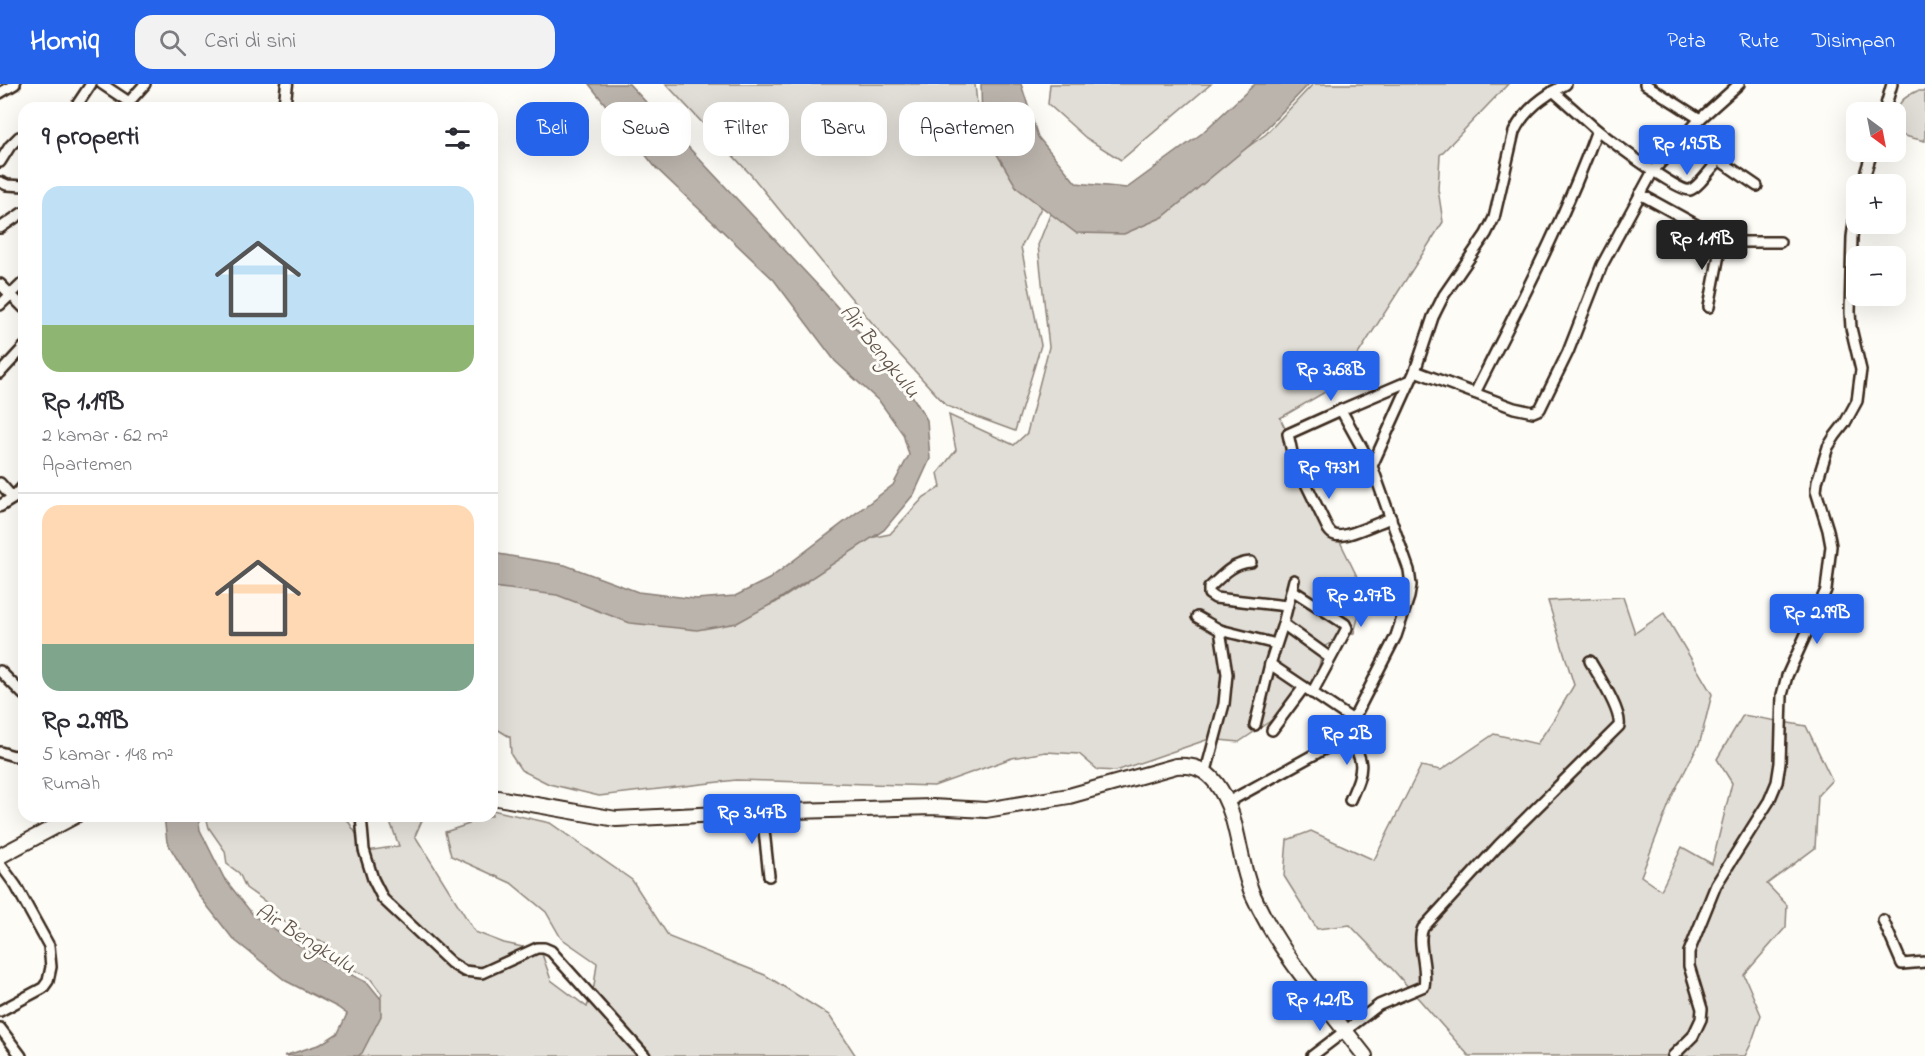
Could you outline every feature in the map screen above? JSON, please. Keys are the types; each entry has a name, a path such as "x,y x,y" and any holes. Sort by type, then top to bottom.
{"highway":[{"path":"498,798 616,819 932,807 986,810 1069,796 1176,766 1189,765 1206,771 1228,802 1244,862 1245,875 1262,914 1300,975 1365,1056"},
{"path":"0,856 64,822"}],"main road":[{"path":"285,102 287,84"},
{"path":"0,506 18,492"}],"street":[{"path":"79,102 91,84"},
{"path":"102,84 126,102"},
{"path":"132,102 145,84"},
{"path":"1372,466 1415,371 1433,318 1444,295 1486,234 1494,218 1514,132 1520,119 1529,109 1566,84"},
{"path":"1645,84 1700,119"},
{"path":"1415,371 1527,412 1537,412 1568,352 1602,265 1653,171 1700,119 1739,84"},
{"path":"1887,102 1892,84"},
{"path":"1552,92 1597,130 1653,171 1684,190 1696,187 1719,160"},
{"path":"1475,393 1547,249 1597,130"},
{"path":"1687,134 1757,186"},
{"path":"1,158 18,140"},
{"path":"0,182 18,186"},
{"path":"1640,194 1722,239 1736,242 1780,242"},
{"path":"0,228 18,216"},
{"path":"1673,1056 1693,1036 1701,1019 1702,1009 1689,966 1689,952 1716,885 1770,801 1777,782 1780,763 1782,695 1787,676 1826,590 1831,546 1816,491 1817,482 1831,441 1845,423 1857,401 1861,370 1851,328 1852,234"},
{"path":"1709,307 1722,239"},
{"path":"0,284 18,302"},
{"path":"0,305 18,288"},
{"path":"0,373 18,354"},
{"path":"1391,518 1345,535 1332,534 1293,457 1288,434 1409,381"},
{"path":"1228,802 1326,748 1343,732 1353,720 1396,636 1404,614 1410,591 1409,570 1372,466 1341,410"},
{"path":"0,483 12,498"},
{"path":"1251,562 1230,568 1209,588 1209,594 1215,598 1287,606"},
{"path":"1255,725 1293,585 1347,626 1347,630 1308,690 1272,730"},
{"path":"1197,617 1220,630 1276,644"},
{"path":"1283,624 1330,658"},
{"path":"1206,771 1224,704 1227,674 1220,630"},
{"path":"1312,1056 1344,1029 1379,1005 1424,986 1425,958 1421,944 1423,928 1506,837 1619,726 1619,717 1611,699 1590,661"},
{"path":"1270,664 1353,720"},
{"path":"0,671 18,689"},
{"path":"1343,732 1354,745 1361,759 1359,780 1350,800"},
{"path":"0,752 18,755"},
{"path":"762,812 769,876"},
{"path":"362,822 364,850 373,879 383,899 451,963 464,971 483,973 537,948 551,951 645,1056"},
{"path":"0,864 16,886 49,946 51,967 48,981 43,988 0,1011"},
{"path":"1883,920 1902,964 1925,962"},
{"path":"0,1028 21,1056"}],"shaded area":[{"path":"589,84 629,84 646,102 603,102"},
{"path":"666,84 975,84 977,102 899,102 899,156 1007,156 1042,206 1021,247 1041,345 1015,431 947,406 890,344 733,156 789,156 789,102 703,102 703,124 691,111 691,102 683,102"},
{"path":"981,84 1021,84 1027,102 981,102"},
{"path":"1050,84 1211,84 1121,160 1086,138 1048,104"},
{"path":"1255,84 1309,84 1250,145 1163,217 1124,234 1076,233 1017,188 998,156 1035,156 1035,128 1038,137 1076,183 1127,188 1201,134"},
{"path":"1313,84 1508,84 1440,155 1438,189 1443,222 1339,384 1280,418 1365,593 1354,633 1323,647 1315,686 1239,742 1209,739 1116,771 1098,770 1079,754 1046,752 1012,758 934,786 736,780 599,796 549,784 521,770 511,755 510,737 498,730 498,582 750,612 775,603 806,583 839,544 890,534 924,497 941,487 938,473 956,450 949,415 1014,445 1027,433 1049,347 1038,245 1053,207 1156,212 1266,134"},
{"path":"1917,91 1925,91 1925,141 1906,136 1906,102 1901,102"},
{"path":"691,150 824,292 905,384 927,420 930,459 914,494 884,530 775,602 737,623 697,630 630,623 557,595 498,588 498,554 565,565 638,592 696,599 735,596 769,579 893,485 909,455 903,434 880,402 835,361 774,280 656,168 646,156 691,156"},
{"path":"1623,597 1635,633 1664,613 1712,694 1700,742 1673,794 1641,876 1661,890 1682,847 1712,864 1732,783 1717,759 1743,715 1806,726 1832,780 1818,795 1815,848 1767,884 1787,905 1786,927 1744,975 1761,1015 1745,1056 1469,1056 1350,925 1317,929 1284,876 1287,840 1311,831 1374,860 1421,766 1441,770 1494,734 1537,744 1574,685 1548,601"},
{"path":"498,811 550,823 632,880 669,937 765,975 829,1015 856,1056 349,1056 374,1017 382,994 370,978 346,966 326,943 312,939 296,926 280,920 267,903 246,888 239,873 227,864 225,851 209,828 208,822 349,822 367,851 399,846 390,822 421,822 415,836 475,932 504,943 541,951 551,980 587,1007 594,986 597,963 561,938 546,912 511,883 451,856 445,832 470,822 498,822"},
{"path":"165,822 199,822 200,830 224,878 254,916 326,962 368,983 381,999 381,1016 362,1053 358,1056 284,1056 321,1044 338,1033 347,1014 286,981 233,939 198,894 167,842"}],"water label":[{"name":"Air Bengkulu","path":"881,350"},
{"name":"Air Bengkulu","path":"306,937"}]}
